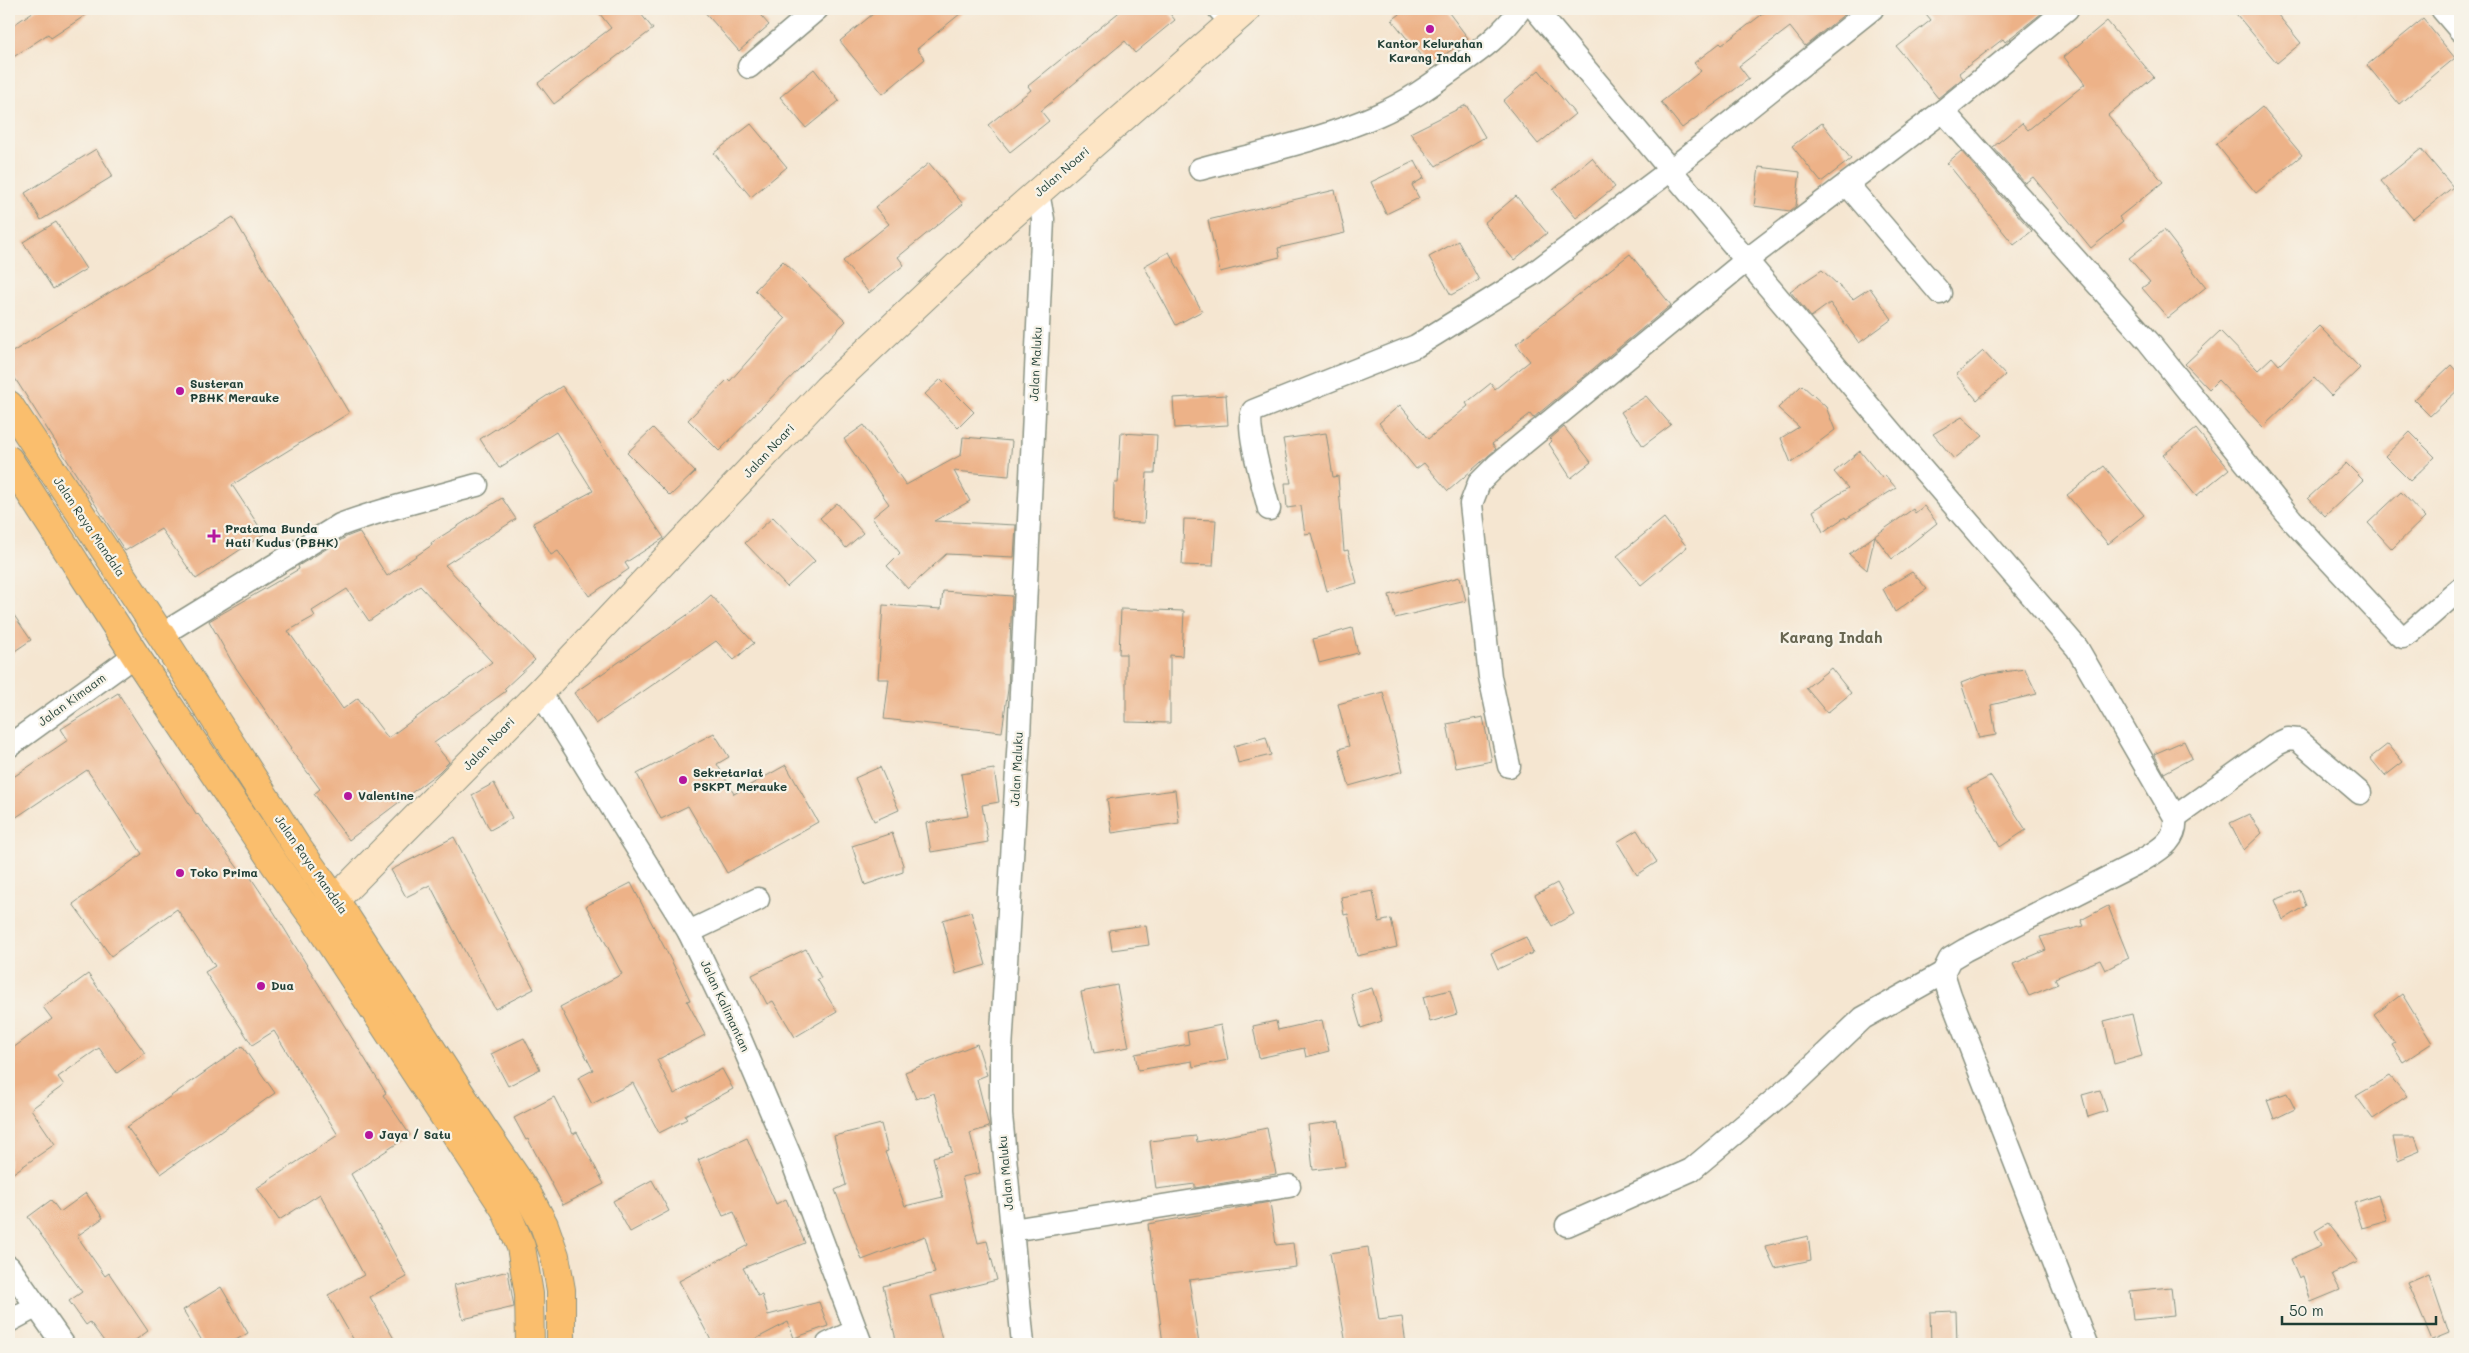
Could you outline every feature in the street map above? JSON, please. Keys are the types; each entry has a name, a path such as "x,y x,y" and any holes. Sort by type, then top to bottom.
{"highway":[{"name":"Jalan Raya Mandala","path":"9,405 161,635 296,847 335,900 528,1195 544,1225 555,1256 561,1290 560,1344"},
{"path":"9,460 135,655 314,918 504,1209 521,1248 529,1294 530,1344"}],"street":[{"path":"749,67 818,9"},
{"path":"1200,170 1302,142 1378,115 1420,93 1486,46 1510,25 1520,9"},
{"path":"1535,9 1748,258 1895,436 2077,648 2175,817 2175,832 2163,847 1965,950 1950,960 1943,973 1863,1018 1797,1081 1691,1170 1568,1225"},
{"path":"1269,509 1252,433 1250,420 1253,411 1416,346 1534,273 1672,169 1872,9"},
{"path":"1509,766 1490,676 1477,566 1471,504 1478,483 1497,465 1748,258 1943,111 2066,9"},
{"path":"2442,9 2460,30"},
{"name":"Jalan Noari","path":"314,918 335,900 540,692 827,389 1232,13"},
{"path":"1943,111 2148,341 2291,519 2399,635 2403,637 2410,633 2460,590"},
{"path":"1847,184 1940,293"},
{"name":"Jalan Maluku","path":"1023,1344 1019,1230 1001,1115 1001,1050 1019,736 1042,229 1038,193"},
{"path":"161,635 340,525 364,516 413,504 478,484"},
{"name":"Jalan Kimaam","path":"9,746 135,655"},
{"name":"Jalan Kalimantan","path":"540,692 689,932 738,1034 791,1158 858,1338"},
{"path":"2175,817 2277,744 2288,740 2298,740 2360,792"},
{"path":"689,932 758,899"},
{"path":"1943,973 2086,1344"},
{"path":"1019,1230 1289,1186"},
{"path":"9,1267 63,1344"},
{"path":"9,1321 37,1306"},
{"path":"828,1344 858,1338"}],"building":[{"path":"37,9 95,9 51,38 48,34 9,60 9,28"},
{"path":"596,9 637,9 653,29 554,104 538,83 611,28"},
{"path":"702,9 755,9 769,25 739,51"},
{"path":"879,9 966,9 917,49 925,59 883,94 840,41"},
{"path":"1123,9 1166,9 1175,20 1135,53 1125,41 1041,111 1049,121 1010,152 988,125 1031,90 1028,86"},
{"name":"Kantor Kelurahan Karang Indah","path":"1407,9 1446,9 1468,38 1429,66 1392,20"},
{"path":"1769,9 1851,9 1805,46 1790,27 1739,66 1749,79 1682,128 1661,102 1701,71 1694,63 1720,43 1722,45"},
{"path":"1922,9 2047,9 2005,42 2003,39 1959,73 1963,78 1938,98 1897,47 1931,20"},
{"path":"2232,9 2273,9 2301,43 2277,63"},
{"path":"2423,19 2455,58 2399,104 2367,65"},
{"path":"2107,21 2154,77 2108,115 2163,182 2119,217 2123,222 2091,248 2033,177 2025,183 1993,147 2022,123 2028,130 2085,84 2064,57"},
{"path":"814,69 839,101 806,128 780,97"},
{"path":"1539,70 1575,114 1538,144 1503,101"},
{"path":"1466,105 1485,137 1436,166 1410,133"},
{"path":"2262,107 2302,155 2256,193 2216,144"},
{"path":"1822,123 1851,159 1821,182 1792,146"},
{"path":"751,124 787,167 751,197 714,153"},
{"path":"96,149 113,176 41,220 25,193"},
{"path":"2421,149 2453,187 2413,219 2381,181"},
{"path":"1961,151 2032,231 2014,245 1947,163"},
{"path":"1592,158 1615,187 1576,218 1553,190"},
{"path":"1415,161 1424,178 1412,185 1419,198 1386,214 1371,182"},
{"path":"929,163 963,204 898,257 904,265 869,293 843,261 889,224 875,207"},
{"path":"1759,167 1800,172 1796,206 1790,211 1754,206"},
{"path":"1335,190 1345,233 1278,248 1280,257 1220,272 1208,220"},
{"path":"1516,196 1547,233 1514,260 1484,223"},
{"name":"Susteran PBHK Merauke","path":"233,217 349,413 232,485 264,534 196,579 161,529 125,551 9,369 9,354"},
{"path":"56,222 86,269 53,289 23,242"},
{"path":"2164,230 2181,252 2179,253 2206,287 2168,318 2142,288 2150,282 2129,258"},
{"path":"1458,241 1479,280 1451,295 1429,257"},
{"path":"1169,252 1202,311 1176,325 1144,266"},
{"path":"1630,254 1671,305 1533,418 1530,414 1492,444 1496,449 1448,491 1424,463 1416,469 1379,423 1400,405 1428,439 1468,406 1466,403 1491,383 1495,389 1530,361 1516,344"},
{"path":"783,261 846,321 719,451 688,420 728,379 730,381 785,319 755,290"},
{"path":"1822,270 1853,299 1870,288 1892,319 1859,343 1830,303 1811,317 1790,291"},
{"path":"2319,326 2360,368 2331,396 2314,378 2263,427 2218,380 2209,389 2185,364 2220,331 2258,370 2272,357 2279,365"},
{"path":"1983,351 2005,375 1977,400 1956,375"},
{"path":"2451,365 2460,375 2460,388 2430,416 2414,400"},
{"path":"941,379 974,412 958,428 925,394"},
{"path":"1802,385 1826,407 1835,430 1791,463 1781,438 1799,427 1778,408"},
{"path":"562,386 664,538 625,563 629,569 589,596 558,551 551,555 533,523 593,491 556,432 499,468 480,439"},
{"path":"1226,395 1228,425 1175,428 1173,398"},
{"path":"1646,396 1671,425 1643,446 1621,412"},
{"path":"1962,417 1983,436 1954,459 1933,434"},
{"path":"864,425 906,485 961,455 963,437 1012,441 1009,476 954,471 970,501 934,521 1016,525 1014,557 946,554 908,589 887,566 900,553 872,518 889,504 844,439"},
{"path":"1564,427 1591,462 1571,478 1549,444 1552,441 1550,439"},
{"path":"653,428 695,472 670,496 627,453"},
{"path":"2196,429 2229,469 2196,496 2163,455"},
{"path":"2410,432 2435,457 2410,481 2385,456"},
{"path":"1121,433 1157,435 1155,473 1147,473 1144,523 1113,522 1114,483 1118,483"},
{"path":"1326,433 1333,477 1338,476 1344,551 1348,550 1357,583 1327,591 1311,533 1305,534 1301,506 1287,508 1285,483 1291,483 1283,439"},
{"path":"1860,451 1882,478 1885,475 1896,488 1823,532 1813,511 1848,488 1834,472"},
{"path":"2346,463 2363,480 2325,516 2308,498"},
{"path":"2104,466 2144,515 2108,544 2067,495"},
{"path":"2401,492 2425,517 2392,549 2368,523"},
{"path":"502,498 516,519 445,565 535,660 504,689 506,691 434,743 449,762 439,772 349,840 314,794 320,789 290,749 232,662 209,621 299,569 298,566 346,537 359,532 387,576 432,545 431,543","holes":["420,586 492,662 388,738 358,698 343,709 288,631 315,616 312,611 347,589 369,621"]},
{"path":"837,503 863,533 846,548 820,518"},
{"path":"1924,506 1937,523 1892,559 1875,536 1867,570 1849,554 1913,509 1915,513"},
{"path":"773,517 815,561 787,587 745,543"},
{"path":"1664,518 1687,547 1641,585 1617,556"},
{"path":"1184,519 1216,520 1213,566 1182,565"},
{"path":"1912,572 1927,589 1895,612 1883,589"},
{"path":"1460,577 1466,601 1395,618 1389,595"},
{"path":"943,591 1012,596 1008,689 1002,732 884,719 889,679 878,679 883,605 941,609"},
{"path":"711,595 754,643 734,660 716,641 596,724 574,693 693,611"},
{"path":"9,608 31,640 9,655"},
{"path":"1121,609 1184,611 1182,656 1170,655 1170,723 1126,722 1126,654 1119,654"},
{"path":"1352,628 1358,653 1319,663 1313,639"},
{"path":"1831,668 1851,693 1827,713 1806,688"},
{"path":"2025,669 2037,694 1991,705 1996,735 1979,738 1961,683 1982,675"},
{"path":"1383,692 1403,771 1349,786 1339,749 1349,746 1338,704"},
{"path":"118,693 197,815 243,875 247,872 274,912 386,1093 383,1095 410,1135 351,1174 407,1277 370,1297 397,1344 356,1344 328,1295 364,1275 320,1194 279,1220 257,1188 338,1135 274,1031 252,1045 205,972 215,966 177,909 111,956 73,904 142,854 87,770 9,822 9,780 68,740 61,729"},
{"path":"1483,717 1492,761 1456,768 1447,724"},
{"path":"714,733 729,757 717,764 734,794 786,765 818,822 727,873 688,806 661,819 637,774"},
{"path":"1266,737 1271,755 1238,763 1234,746"},
{"path":"2184,741 2192,758 2164,773 2154,754"},
{"path":"2388,744 2403,762 2385,776 2370,758"},
{"path":"880,767 899,810 874,821 855,778"},
{"path":"994,769 999,802 982,805 988,842 931,852 926,823 968,816 961,774"},
{"path":"1991,776 2026,830 2000,847 1967,788"},
{"path":"494,783 512,818 490,830 472,795"},
{"path":"1175,790 1179,823 1112,833 1107,799"},
{"path":"2249,814 2262,833 2244,850 2230,823"},
{"path":"1637,830 1657,862 1637,875 1617,842"},
{"path":"892,833 903,865 903,872 865,885 852,846"},
{"path":"454,837 534,989 495,1009 430,885 406,897 391,870"},
{"path":"631,883 674,966 690,1000 687,1001 705,1035 657,1060 674,1094 722,1069 733,1089 685,1115 687,1119 659,1133 633,1083 592,1104 578,1078 593,1070 560,1007 622,974 586,906"},
{"path":"1557,883 1574,914 1552,926 1535,895"},
{"path":"2300,890 2306,906 2283,920 2275,900"},
{"path":"1373,891 1379,922 1391,919 1397,947 1357,956 1348,914 1344,915 1341,897"},
{"path":"2108,906 2129,958 2105,970 2100,960 2055,978 2058,984 2029,996 2013,964 2046,950 2040,937 2084,926 2081,920"},
{"path":"971,912 986,965 956,974 943,920"},
{"path":"1146,925 1149,945 1112,950 1109,930"},
{"path":"1526,937 1533,953 1498,969 1491,953"},
{"path":"806,949 821,978 817,979 837,1012 795,1037 773,1001 767,1004 752,975"},
{"path":"88,974 145,1053 117,1073 99,1048 58,1077 64,1085 31,1109 55,1144 9,1176 9,1051 52,1019 43,1007"},
{"path":"1117,985 1129,1047 1094,1053 1081,992"},
{"path":"1372,988 1382,1021 1361,1028 1351,994"},
{"path":"1450,990 1457,1014 1430,1022 1423,997"},
{"path":"2402,994 2432,1043 2403,1062 2392,1045 2395,1043 2374,1015"},
{"path":"2132,1014 2142,1056 2114,1064 2104,1021"},
{"path":"1322,1020 1329,1051 1306,1057 1304,1048 1259,1058 1253,1026 1276,1021 1278,1030"},
{"path":"1221,1025 1228,1060 1193,1067 1192,1061 1138,1070 1135,1054 1189,1044 1187,1032"},
{"path":"524,1038 540,1069 508,1086 491,1054"},
{"path":"977,1044 987,1075 977,1079 989,1127 970,1133 980,1173 962,1177 978,1243 987,1241 997,1280 931,1296 943,1344 897,1344 883,1286 935,1273 925,1236 862,1260 835,1190 846,1185 834,1136 881,1124 888,1151 885,1152 905,1206 943,1197 933,1157 952,1152 934,1093 916,1099 905,1072"},
{"path":"242,1046 275,1093 161,1174 127,1127"},
{"path":"2390,1076 2407,1096 2373,1119 2356,1096"},
{"path":"2100,1090 2107,1111 2088,1117 2082,1095"},
{"path":"2287,1093 2295,1109 2274,1119 2267,1100"},
{"path":"554,1097 573,1134 577,1132 604,1184 563,1205 528,1139 526,1140 514,1118"},
{"path":"1339,1121 1345,1166 1313,1170 1308,1125"},
{"path":"1267,1128 1276,1174 1195,1188 1195,1184 1156,1189 1150,1141 1196,1136 1197,1142"},
{"path":"2393,1137 2415,1137 2420,1151 2398,1160"},
{"path":"747,1138 776,1204 786,1199 805,1243 743,1268 758,1296 762,1295 768,1315 819,1302 828,1326 794,1338 788,1322 746,1344 713,1344 679,1281 748,1245 734,1212 723,1216 698,1160"},
{"path":"652,1180 669,1211 630,1232 613,1201"},
{"path":"86,1193 103,1218 77,1236 105,1276 109,1273 148,1331 130,1344 106,1344 90,1322 86,1325 69,1301 82,1292 28,1217 51,1200 60,1212"},
{"path":"2378,1195 2387,1221 2362,1228 2354,1203"},
{"path":"1270,1202 1276,1245 1293,1243 1296,1267 1189,1280 1199,1344 1163,1344 1148,1224"},
{"path":"2328,1223 2358,1262 2332,1274 2340,1290 2311,1302 2303,1276 2299,1278 2291,1259 2322,1245 2315,1231"},
{"path":"1808,1236 1811,1260 1775,1268 1765,1246"},
{"path":"1368,1247 1379,1320 1402,1317 1406,1344 1346,1344 1330,1253"},
{"path":"508,1271 514,1307 463,1319 454,1285"},
{"path":"2429,1274 2449,1333 2432,1340 2408,1283"},
{"path":"221,1287 248,1333 229,1344 204,1344 183,1310"},
{"path":"2171,1287 2174,1316 2133,1320 2130,1291"},
{"path":"1956,1311 1957,1344 1931,1344 1930,1312"}],"place":[{"name":"Kantor Kelurahan Karang Indah","path":"1430,29"},
{"name":"Susteran PBHK Merauke","path":"180,391"},
{"name":"Pratama Bunda Hati Kudus (PBHK)","path":"214,536"},
{"name":"Sekretariat PSKPT Merauke","path":"683,780"},
{"name":"Valentine","path":"348,796"},
{"name":"Toko Prima","path":"180,873"},
{"name":"Dua","path":"261,986"},
{"name":"Jaya / Satu","path":"369,1135"}],"district":[{"name":"Karang Indah","path":"1831,638"}]}
